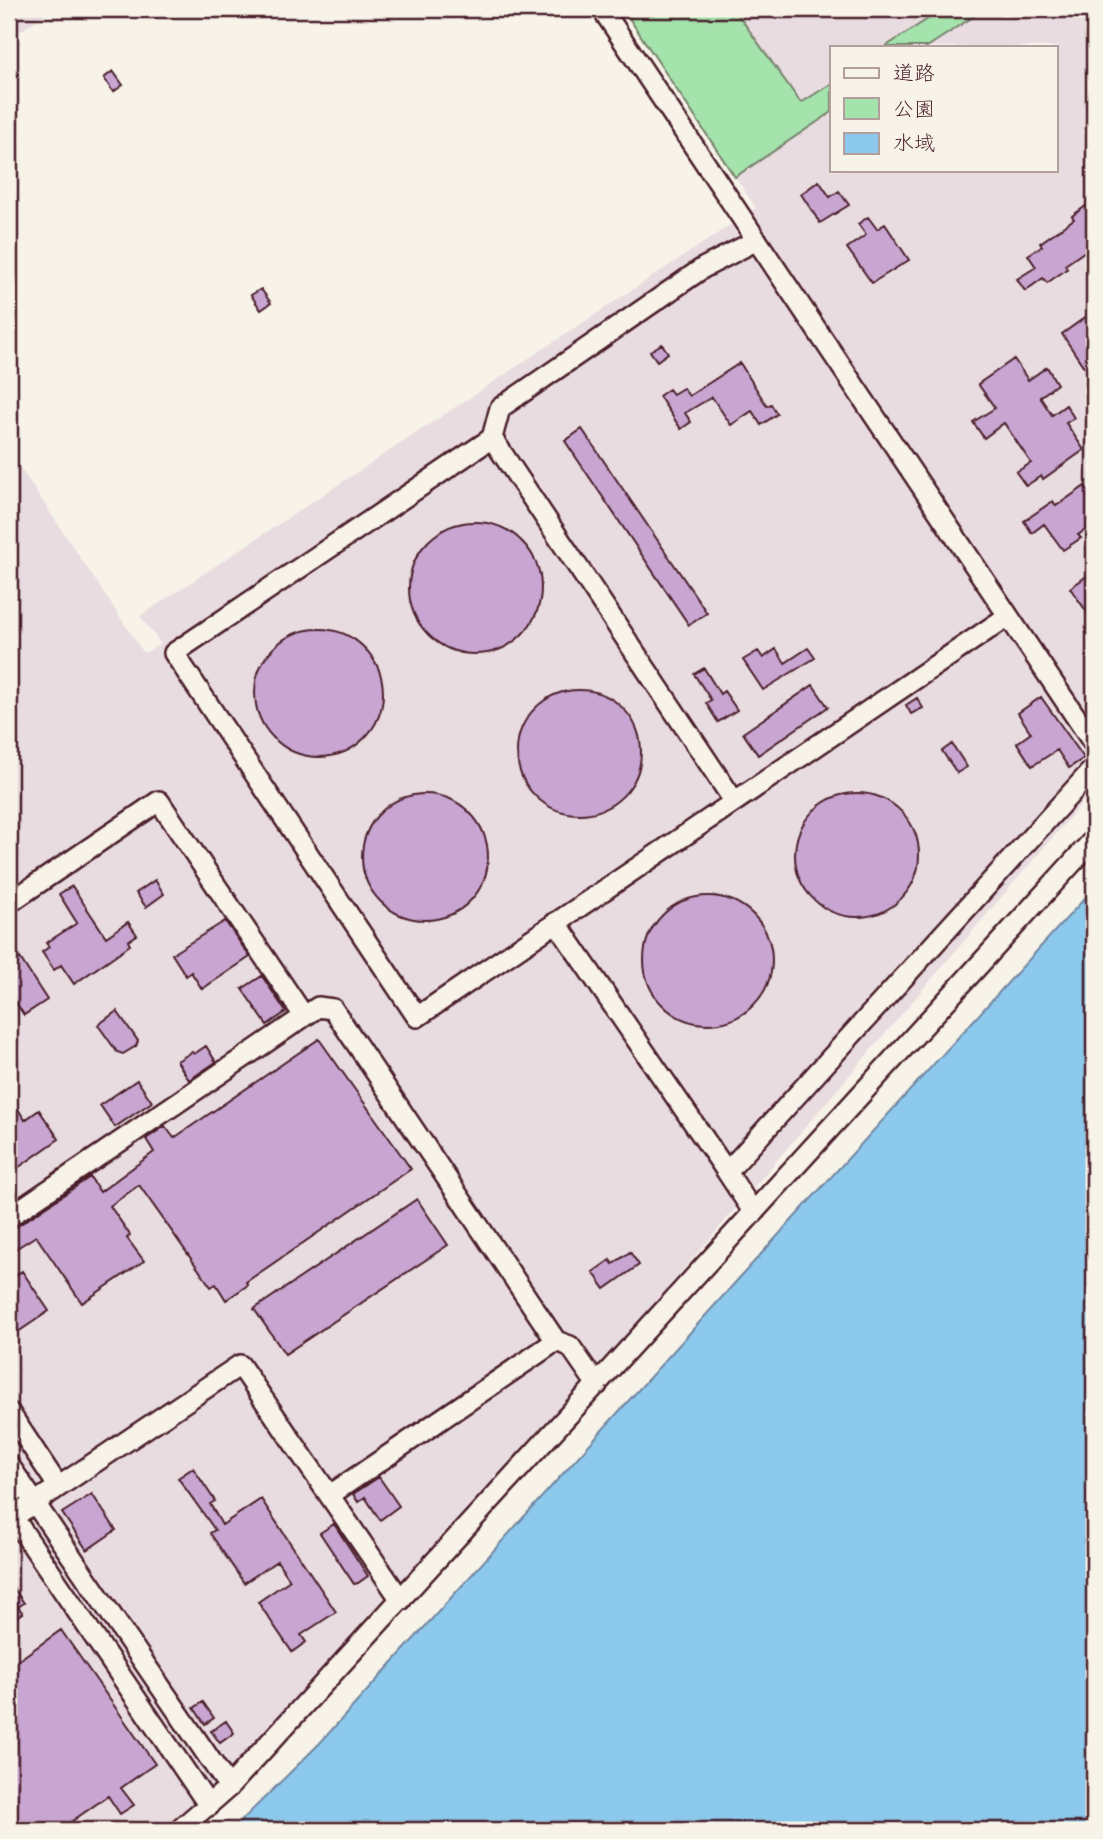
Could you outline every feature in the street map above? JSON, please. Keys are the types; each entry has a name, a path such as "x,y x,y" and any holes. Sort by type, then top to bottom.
{"street":[{"path":"602,9 1094,744"},
{"path":"757,240 703,268 500,408 492,438 174,653 417,1017 1008,617"},
{"path":"492,438 734,802"},
{"path":"727,1172 1094,768"},
{"path":"9,904 159,802 304,1016"},
{"path":"179,1830 229,1787 1094,839"},
{"path":"556,922 754,1213"},
{"path":"9,1217 318,1007 333,1009 556,1340 570,1346 597,1385"},
{"path":"330,1494 556,1340"},
{"path":"209,1806 11,1518 240,1365 401,1600"},
{"path":"9,1412 58,1486"},
{"path":"9,1465 229,1787"}],"shaded area":[{"path":"9,9 53,9 9,39"},
{"path":"623,9 1094,9 1094,789 608,1358 208,1794 157,1830 9,1830 9,451 144,653 161,644 140,616 756,208"}],"green space":[{"path":"623,9 734,9 801,103 830,84 830,113 735,177"},
{"path":"943,9 985,9 929,46 887,46"}],"water":[{"path":"1094,888 1094,1830 232,1830 320,1743"}],"building":[{"path":"113,71 123,85 113,92 104,78"},
{"path":"819,181 830,197 839,191 849,205 820,223 801,194"},
{"path":"1094,200 1094,245 1065,265 1067,269 1047,283 1043,278 1025,291 1017,279 1036,267 1028,255"},
{"path":"868,217 877,229 885,224 909,260 872,283 847,248 866,235 858,224"},
{"path":"261,289 271,303 261,310 251,295"},
{"path":"1094,311 1094,360 1084,367 1062,334"},
{"path":"662,344 668,353 657,361 650,351"},
{"path":"1014,359 1028,380 1047,367 1057,384 1040,397 1052,415 1066,405 1074,418 1066,423 1084,450 1043,479 1041,476 1026,486 1016,472 1031,463 1004,423 984,438 973,422 995,408 978,384"},
{"path":"740,363 767,406 771,404 777,414 761,425 752,411 731,425 712,397 685,413 691,422 681,429 659,396 669,389 673,394 683,388 689,396"},
{"path":"582,429 707,613 689,625 565,441"},
{"path":"1085,486 1094,499 1094,524 1078,535 1081,538 1063,550 1044,524 1032,533 1024,521 1053,501 1056,506"},
{"path":"475,522 500,527 522,541 536,563 541,588 536,613 522,635 500,649 475,654 450,649 428,635 414,613 409,588 414,563 428,541 450,527"},
{"path":"1094,571 1094,622 1070,588"},
{"path":"319,629 343,634 364,648 378,669 383,693 378,717 364,738 343,752 319,757 295,752 274,738 260,717 255,693 260,669 274,648 295,634"},
{"path":"808,648 815,658 763,690 743,660 758,651 763,658 776,649 785,663"},
{"path":"704,668 720,694 724,691 737,710 718,722 706,703 711,700 694,674"},
{"path":"813,685 828,707 758,755 743,733"},
{"path":"579,690 603,695 623,708 636,728 641,752 636,776 623,796 603,809 579,814 555,809 535,796 522,776 517,752 522,728 535,708 555,695"},
{"path":"1041,697 1084,758 1069,768 1057,750 1032,766 1017,743 1031,733 1018,713"},
{"path":"917,698 923,708 911,714 906,705"},
{"path":"952,744 967,767 957,773 942,751"},
{"path":"857,793 881,798 901,811 914,831 919,855 914,879 901,899 881,912 857,917 833,912 813,899 800,879 795,855 800,831 813,811 833,798"},
{"path":"425,794 449,798 470,812 484,833 488,857 484,881 470,902 449,916 425,920 401,916 380,902 366,881 362,857 366,833 380,812 401,798"},
{"path":"155,880 164,894 146,907 136,893"},
{"path":"72,886 106,937 128,922 137,935 128,941 130,945 74,984 61,965 54,970 42,952 49,947 46,943 77,923 59,894"},
{"path":"708,896 732,901 753,915 767,936 772,960 767,984 753,1005 732,1019 708,1024 684,1019 663,1005 649,984 644,960 649,936 663,915 684,901"},
{"path":"225,921 250,957 202,989 191,972 186,976 172,954"},
{"path":"20,958 47,1000 24,1015 9,992 9,966"},
{"path":"262,976 286,1012 267,1025 242,989"},
{"path":"117,1011 138,1041 136,1046 123,1054 117,1052 98,1025"},
{"path":"319,1039 411,1169 246,1282 248,1285 226,1300 216,1284 211,1287 139,1185 110,1206 130,1235 127,1238 144,1261 82,1303 36,1236 9,1253 9,1229 90,1177 100,1192 154,1152 146,1139 165,1126 174,1138"},
{"path":"206,1046 216,1062 189,1080 177,1061"},
{"path":"137,1080 152,1102 115,1127 100,1105"},
{"path":"18,1109 25,1120 39,1110 59,1139 9,1174 9,1116"},
{"path":"417,1199 448,1245 285,1354 254,1309"},
{"path":"630,1252 639,1265 605,1289 593,1272 610,1260 613,1264"},
{"path":"22,1271 49,1311 9,1338 9,1280"},
{"path":"193,1468 215,1501 210,1504 222,1525 261,1499 336,1612 301,1635 306,1642 292,1652 258,1602 290,1580 277,1561 244,1583 210,1533 215,1530 178,1478"},
{"path":"379,1477 399,1506 380,1520 365,1497 358,1502 353,1494"},
{"path":"92,1494 116,1530 87,1550 62,1513"},
{"path":"334,1524 368,1576 358,1583 354,1584 320,1533"},
{"path":"9,1582 24,1603 18,1607 23,1613 9,1623"},
{"path":"61,1630 155,1764 121,1788 134,1805 120,1814 108,1796 68,1824 73,1830 9,1830 9,1667"},
{"path":"203,1702 214,1718 205,1724 194,1708"},
{"path":"226,1721 234,1733 220,1743 211,1731"}]}
